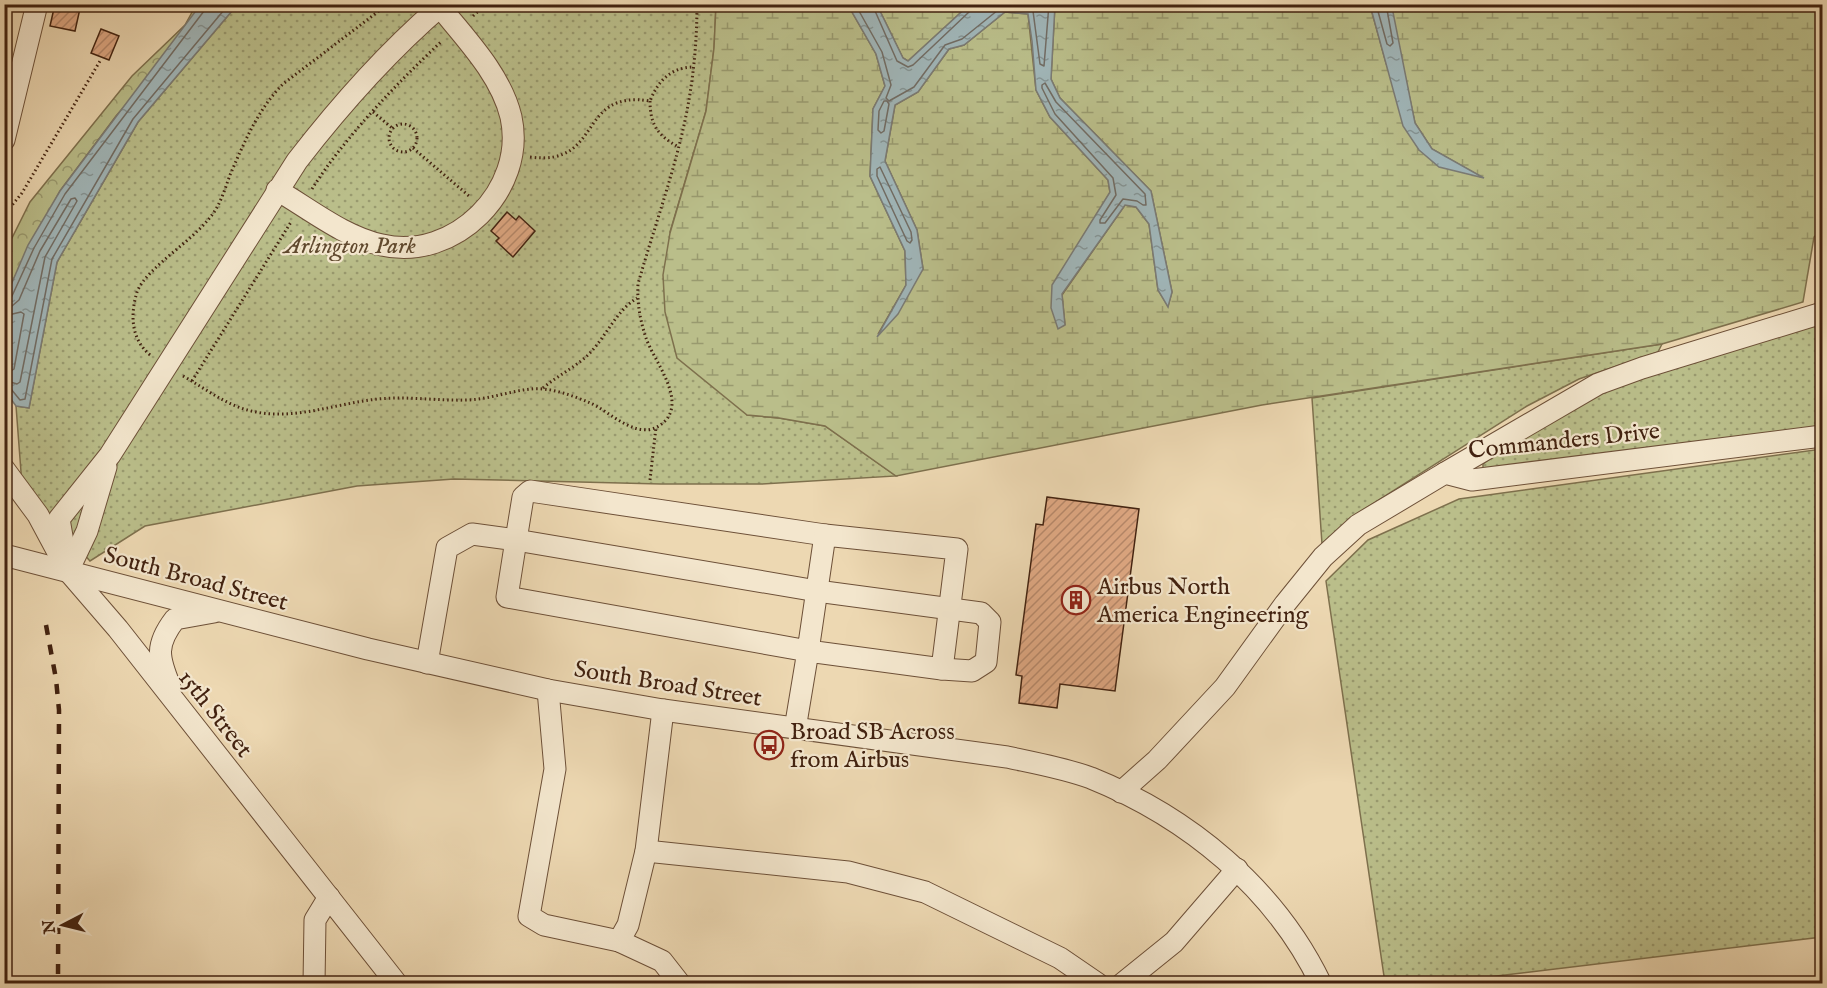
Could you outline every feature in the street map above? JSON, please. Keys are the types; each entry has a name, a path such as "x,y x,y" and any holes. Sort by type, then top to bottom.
{"street":[{"path":"4,140 37,4"},
{"path":"68,571 60,519 110,455 277,190 328,120 359,85 397,46 442,6 492,76 504,96 511,118 513,140 509,168 500,189 489,206 467,225 443,240 404,248 383,246 363,240 277,190"},
{"path":"1445,473 1598,384 1642,368 1822,313"},
{"name":"Commanders Drive","path":"1121,792 1157,760 1226,687 1285,604 1323,557 1358,525 1445,473 1472,480 1822,436"},
{"path":"68,571 87,531 110,455"},
{"name":"15th Street","path":"4,469 38,515 68,571 118,629 397,984"},
{"path":"428,663 447,548 472,534 516,540 817,591 950,609 981,613 990,622 986,662 972,671 942,669 808,651 507,597 516,540 523,497 530,491 825,535 957,549 950,609 942,669"},
{"path":"795,729 825,535"},
{"name":"South Broad Street","path":"4,555 428,663 548,690 663,710 1007,757 1050,766 1090,778 1160,811 1197,836 1237,869 1266,901 1294,938 1321,984"},
{"path":"180,709 163,670 159,646 165,632 175,619 220,611"},
{"path":"548,690 555,769 529,916 544,926 619,941 662,961 680,984"},
{"path":"619,941 628,925 645,851 663,710"},
{"path":"645,851 848,872 925,892 1060,958 1098,984"},
{"path":"1122,984 1174,942 1237,869"},
{"path":"315,984 315,920 329,897"}],"path":[{"path":"388,4 291,78 270,98 238,156 217,208 190,239 145,279 138,291 132,324 139,345 148,354 226,403 259,413 299,412 398,397 470,400 543,388 587,401 602,408 626,425 637,429 657,427"},
{"path":"192,381 324,170 373,112 419,63 486,4"},
{"path":"650,480 657,427 669,414 673,398 645,336 637,298 638,284 679,147 694,67 697,4"},
{"path":"4,215 22,193 100,61"},
{"path":"679,147 665,140 657,130 650,112 650,101 662,79 675,70 694,67"},
{"path":"526,156 546,159 566,154 581,142 603,111 614,103 626,99 650,101"},
{"path":"373,112 392,128"},
{"path":"400,124 413,128 417,140 413,148 404,153 391,147 389,137 392,128 400,124"},
{"path":"543,388 586,357 601,341 627,304 637,298"}],"green space":[{"path":"196,5 212,5 116,116 60,191 12,282 5,280 4,254 30,202 132,76 185,25"},
{"name":"Arlington Park","path":"237,5 716,5 714,48 706,111 670,232 747,415 825,426 896,476 762,484 454,479 357,486 145,526 90,561 22,485 16,406 29,408 57,262 138,122"},
{"path":"716,5 852,5 852,12 876,54 885,86 873,109 870,176 905,251 906,285 878,334 923,269 917,230 885,161 895,105 918,92 949,49 964,45 1005,12 1028,14 1036,90 1050,117 1108,180 1110,193 1053,285 1065,325 1062,295 1125,205 1136,207 1149,224 1158,290 1168,306 1172,292 1151,191 1060,98 1051,79 1055,5 1370,5 1386,63 1419,150 1481,177 1432,149 1415,123 1390,5 1822,5 1822,229 1814,237 1803,302 1662,344 1262,405 896,476 825,426 747,415 677,358 665,312 663,275 670,233 706,111 714,48"},
{"path":"877,5 969,5 908,61 903,58"},
{"path":"1822,322 1822,429 1483,471 1483,464 1500,451 1600,392 1671,367"},
{"path":"1662,344 1658,352 1579,379 1527,406 1355,515 1322,544 1312,398"},
{"path":"1822,449 1822,937 1438,983 1385,983 1326,581 1368,540 1459,499"}],"water":[{"path":"201,4 237,5 138,122 57,262 29,408 16,406 5,391 5,299 28,245 60,191"},
{"path":"852,5 877,5 903,58 908,61 969,5 1055,5 1051,79 1060,98 1151,191 1172,292 1168,307 1158,290 1149,224 1136,207 1125,205 1062,294 1065,325 1058,329 1051,308 1052,285 1110,192 1108,180 1050,117 1036,90 1028,14 1005,12 964,45 949,49 918,92 895,105 885,161 917,230 923,269 898,314 877,337 906,285 905,251 870,176 873,109 885,86 876,54 852,12"},
{"path":"1370,5 1390,5 1392,7 1415,123 1432,149 1484,178 1439,167 1419,150 1403,126"}],"building":[{"path":"55,4 81,4 75,31 50,26"},
{"path":"101,29 119,36 109,60 91,53"},
{"path":"507,212 516,220 519,216 535,231 513,257 496,241 499,238 491,231"},
{"name":"Airbus North America Engineering","path":"1047,497 1139,509 1115,691 1060,684 1057,708 1019,703 1022,676 1016,675 1036,524 1043,525"}],"waterway":[{"path":"5,984 9,605"}],"railway":[{"path":"46,625 59,710 58,984"}],"place":[{"name":"Airbus North America Engineering","path":"1076,600"},
{"name":"Broad SB Across from Airbus","path":"769,745"}]}
